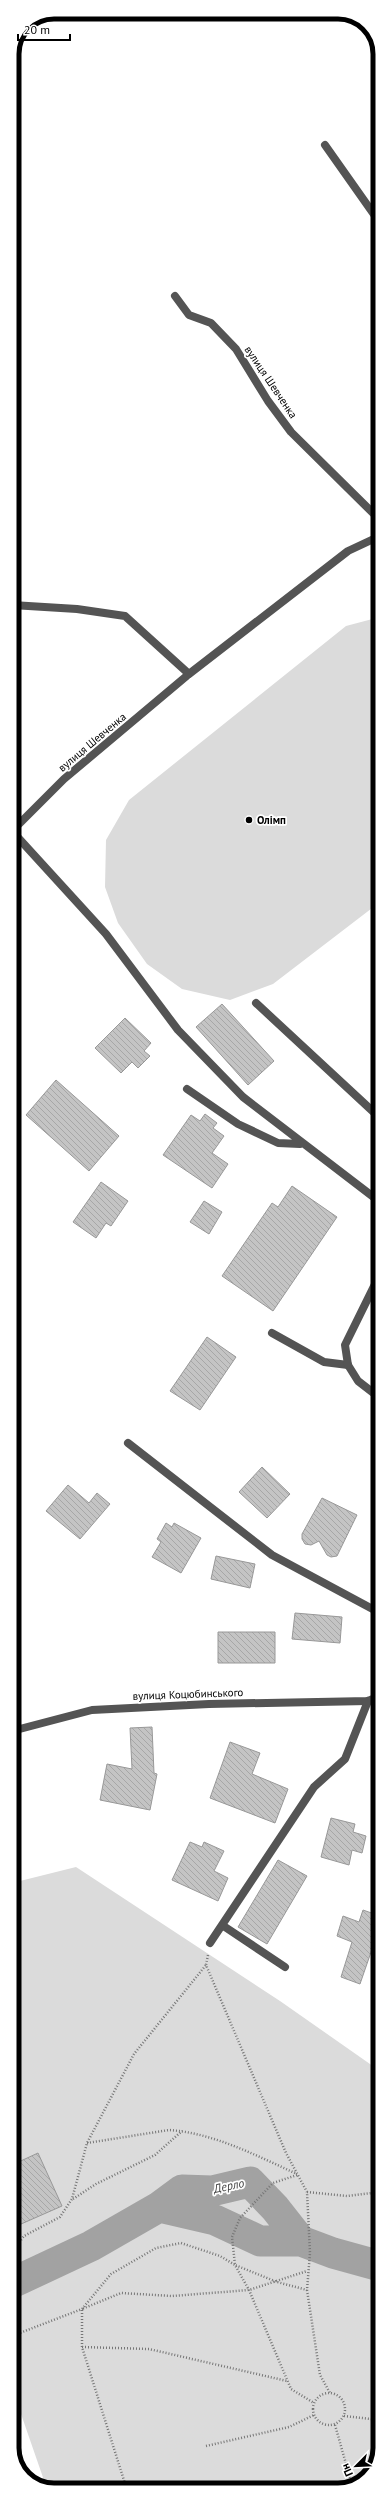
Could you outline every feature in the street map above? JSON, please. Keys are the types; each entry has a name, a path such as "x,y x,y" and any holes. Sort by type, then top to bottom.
{"street":[{"path":"325,145 373,213"},
{"name":"вулиця Шевченка","path":"175,296 189,315 211,323 236,349 268,401 292,432 373,513"},
{"name":"вулиця Шевченка","path":"19,824 64,779 189,674 348,551 373,539"},
{"path":"19,605 77,609 125,616 189,674"},
{"path":"19,839 106,934 178,1030 243,1097 300,1144 373,1197"},
{"path":"256,1003 373,1112"},
{"path":"187,1089 245,1127 278,1143 300,1144"},
{"path":"373,1288 345,1345 348,1365 358,1381 373,1393"},
{"path":"272,1333 324,1362 348,1365"},
{"path":"128,1443 272,1556 373,1609"},
{"name":"вулиця Коцюбинського","path":"19,1729 92,1710 209,1704 368,1701 373,1699"},
{"path":"210,1943 314,1787 345,1759 368,1701"},
{"path":"222,1925 285,1967"}],"path":[{"path":"19,2243 24,2236 60,2217 72,2199 87,2143 134,2054 206,1965 210,1943"},
{"path":"206,1965 286,2153 307,2192 310,2253 307,2271 307,2290 320,2374 330,2393 341,2398 345,2410 344,2416 335,2425 322,2424 314,2415 314,2403 318,2397 330,2393"},
{"path":"87,2143 169,2130 182,2131 240,2149 298,2175"},
{"path":"72,2199 96,2184 154,2155 182,2131"},
{"path":"298,2175 273,2183 256,2199 240,2218 232,2238 234,2265 249,2290 288,2381 290,2389 314,2403"},
{"path":"307,2192 347,2196 373,2193"},
{"path":"125,2483 82,2347 82,2309 111,2274 156,2248 181,2243 220,2256 234,2265 277,2282 307,2290"},
{"path":"19,2333 121,2293 172,2296 249,2290 307,2271"},
{"path":"82,2347 149,2349 288,2381"},
{"path":"206,2446 289,2427 314,2415"},
{"path":"344,2416 373,2419"},
{"path":"335,2425 351,2480"}],"shaded area":[{"name":"Олімп","path":"373,619 373,907 273,984 230,1000 182,989 147,964 118,923 105,887 106,840 129,800 346,626"},
{"path":"76,1867 280,2001 373,2066 373,2452 368,2465 359,2476 342,2483 52,2483 44,2481 19,2408 19,1881"}],"building":[{"path":"222,1004 274,1061 248,1085 196,1027"},
{"path":"125,1018 151,1043 144,1051 150,1056 138,1068 132,1062 121,1073 95,1048"},
{"path":"56,1080 119,1136 89,1171 26,1115"},
{"path":"205,1114 217,1123 213,1128 224,1136 212,1153 228,1164 212,1188 163,1155 191,1115 200,1121"},
{"path":"101,1182 128,1201 111,1226 106,1223 96,1238 73,1222"},
{"path":"292,1186 337,1217 273,1311 222,1276 272,1203 278,1207"},
{"path":"204,1201 222,1212 209,1234 190,1222"},
{"path":"207,1337 236,1357 200,1410 170,1391"},
{"path":"262,1467 290,1494 267,1518 239,1492"},
{"path":"68,1485 89,1503 97,1493 110,1504 80,1539 46,1511"},
{"path":"322,1498 357,1515 337,1556 331,1557 327,1555 319,1541 311,1545 305,1544 302,1539 302,1534"},
{"path":"166,1523 172,1527 174,1523 201,1538 181,1573 152,1557 161,1542 157,1539"},
{"path":"216,1556 255,1564 250,1588 211,1579"},
{"path":"295,1613 342,1617 340,1643 292,1639"},
{"path":"218,1632 275,1632 275,1663 218,1663"},
{"path":"152,1727 154,1773 157,1774 150,1810 100,1800 107,1764 132,1769 130,1728"},
{"path":"230,1742 260,1753 252,1774 288,1789 275,1823 210,1798"},
{"path":"331,1818 355,1824 353,1832 366,1836 362,1853 352,1850 349,1865 321,1857"},
{"path":"190,1842 202,1847 204,1842 224,1851 214,1871 228,1878 218,1901 172,1880"},
{"path":"278,1860 307,1876 267,1944 238,1927"},
{"path":"363,1910 373,1914 373,1946 360,1984 341,1977 352,1942 337,1936 343,1916 359,1922"},
{"path":"38,2153 62,2206 19,2225 19,2162"}],"waterway":[{"name":"Дерло","path":"19,2280 91,2246 159,2207 182,2190 212,2191 250,2182 275,2208 301,2241 333,2253 373,2264"},
{"name":"Дерло","path":"159,2207 215,2220 260,2241 301,2241"}],"place":[{"name":"Олімп","path":"249,820"}]}
